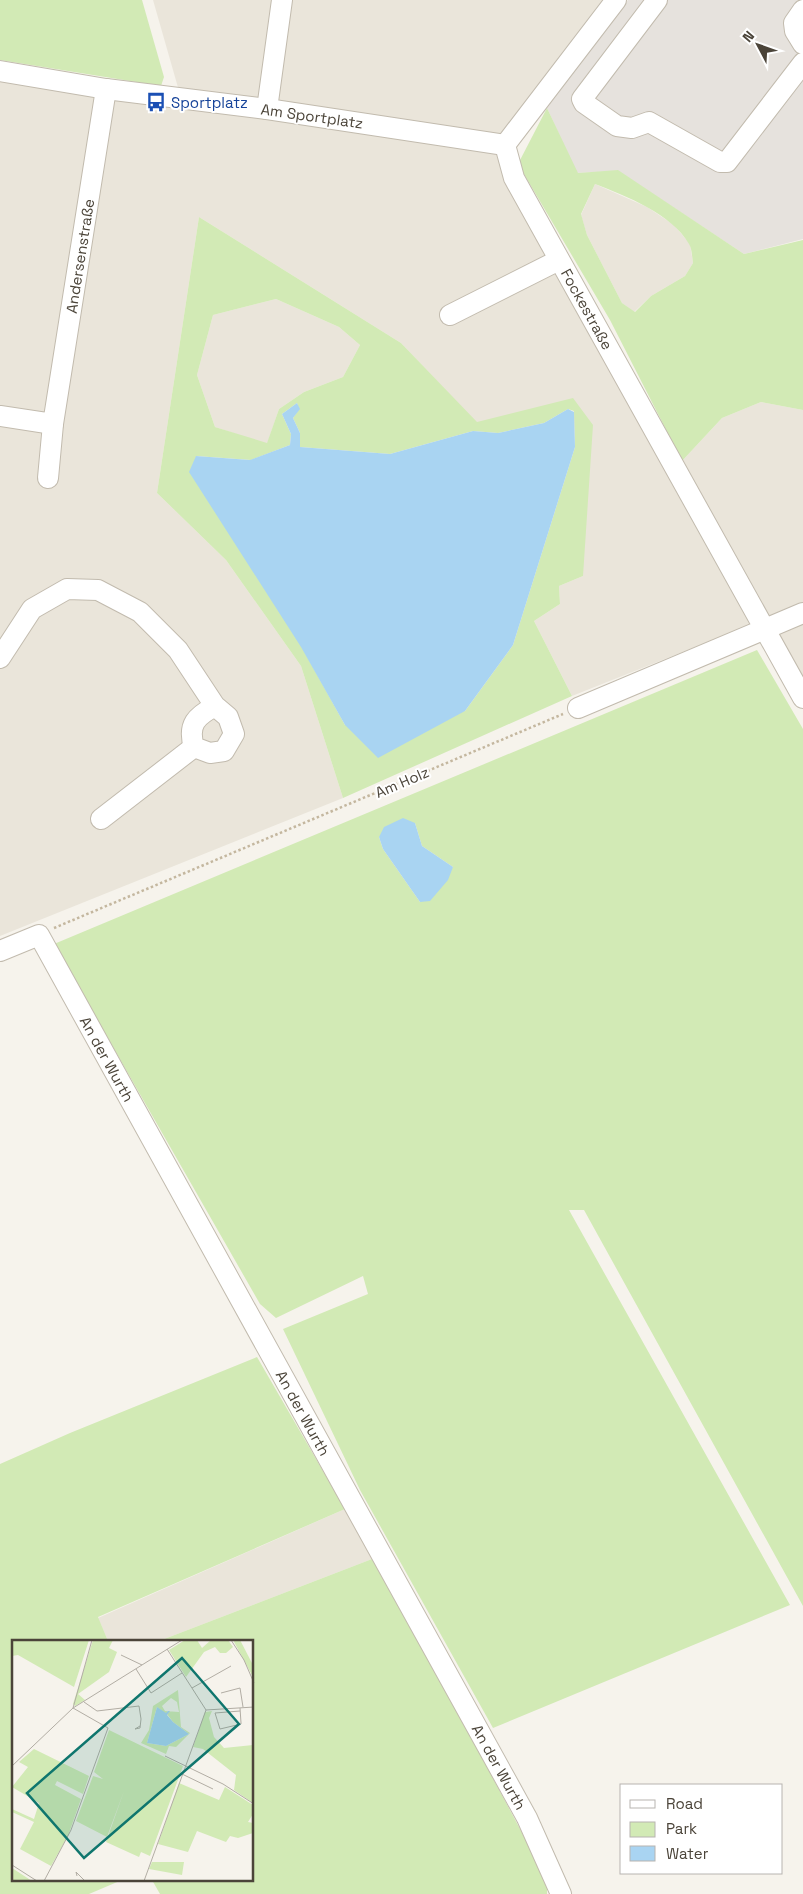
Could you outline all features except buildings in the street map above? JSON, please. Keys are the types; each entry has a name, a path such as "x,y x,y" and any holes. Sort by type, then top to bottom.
{"street":[{"path":"267,109 282,0"},
{"path":"506,145 616,0"},
{"path":"657,0 582,99 584,103 617,126 632,128 649,122 720,162 726,162 803,63"},
{"path":"803,10 794,23 795,31 803,44"},
{"name":"Am Sportplatz","path":"0,71 106,89 267,109 506,145"},
{"name":"Andersenstraße","path":"48,478 53,424 106,89"},
{"name":"Fockestraße","path":"506,145 514,178 652,423 803,698"},
{"path":"450,315 559,260"},
{"path":"0,416 53,424"},
{"path":"0,658 32,609 67,590 98,590 140,612 178,650 215,706 228,717 234,734 224,751 210,753 194,747"},
{"path":"578,708 803,613"},
{"path":"194,747 191,729 200,714 215,706"},
{"path":"100,819 194,747"},
{"path":"0,951 39,935"},
{"name":"An der Wurth","path":"39,935 527,1818 561,1894"}],"path":[{"name":"Am Holz","path":"39,935 578,708"}],"shaded area":[{"path":"153,0 610,0 508,135 518,164 680,462 722,418 761,402 803,410 803,681 768,618 572,696 534,621 560,604 559,586 583,576 573,399 477,423 401,343 199,217 157,493 226,560 301,666 343,798 0,936 0,76 179,91"},
{"path":"628,0 803,0 803,239 744,254 618,171 577,173 547,108"},
{"path":"595,184 647,207 674,225 690,244 693,263 685,276 651,296 634,312 622,303 587,235 581,215"},
{"path":"276,299 339,327 360,345 343,377 304,392 279,409 267,444 215,427 197,375 213,315"},
{"path":"345,1509 372,1559 162,1640 108,1640 98,1618"}],"green space":[{"path":"0,0 142,0 164,77 161,86 0,60"},
{"path":"547,108 578,173 618,170 744,254 803,240 803,410 761,402 722,418 682,461 610,320 518,164","holes":["595,184 634,200 660,215 672,224 689,244 693,263 685,276 651,296 635,312 622,303 587,235 581,214"]},
{"path":"199,217 401,343 477,422 573,398 593,425 583,576 559,586 560,604 534,621 572,696 343,798 301,666 226,560 157,493","holes":["276,299 339,327 360,345 343,377 304,392 279,409 267,443 215,427 197,375 213,315","297,403 299,409 293,418 300,433 300,447 390,454 473,431 498,433 544,423 568,409 574,411 575,447 513,645 465,711 345,725 196,456 251,460 290,445 291,434 282,414"]},
{"path":"757,650 803,729 803,1606 584,1210 569,1210 790,1605 493,1728 360,1490 283,1329 368,1294 363,1276 276,1318 260,1304 54,944","holes":["415,823 422,846 453,867 420,902 383,849 379,837"]},
{"path":"257,1357 345,1509 98,1617 108,1640 12,1640 12,1882 117,1882 89,1894 0,1894 0,1464 70,1433"},
{"path":"372,1559 457,1711 543,1872 547,1884 547,1894 160,1894 153,1882 254,1882 254,1640 162,1640"}],"water":[{"path":"297,403 300,409 293,418 300,433 300,447 390,454 473,431 498,433 544,423 568,409 574,412 575,447 513,645 465,711 378,758 345,725 301,647 189,472 196,456 250,460 290,445 291,434 282,414"},
{"path":"403,818 415,823 422,846 453,867 448,880 430,901 420,902 383,849 379,837 384,827"}],"place":[{"name":"Sportplatz","path":"156,102"}]}
